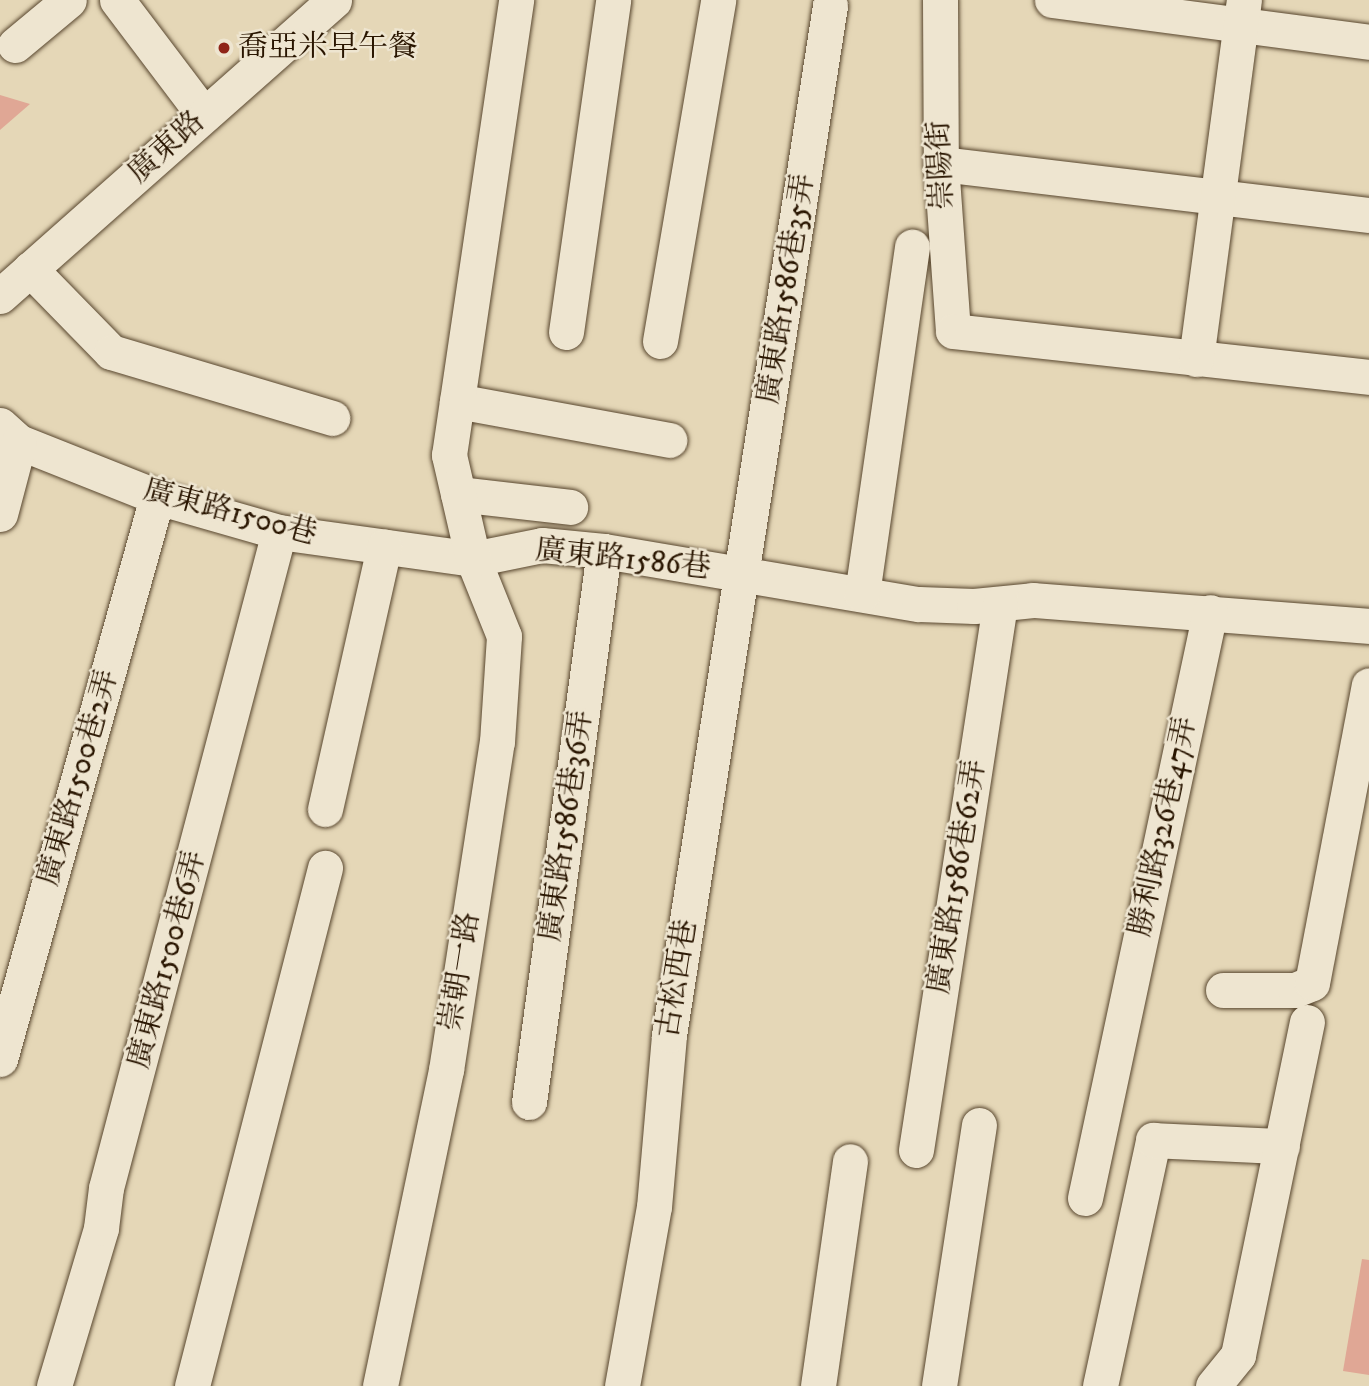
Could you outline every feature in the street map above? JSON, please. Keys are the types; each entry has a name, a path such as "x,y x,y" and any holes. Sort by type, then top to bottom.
{"street":[{"path":"15,45 69,0"},
{"path":"117,0 204,115"},
{"name":"廣東路","path":"0,296 334,0"},
{"path":"473,559 449,455 516,0"},
{"path":"566,332 613,0"},
{"path":"660,341 718,0"},
{"name":"崇陽街","path":"940,0 941,164 953,331 1196,359"},
{"path":"1052,0 1242,12 1369,41"},
{"name":"廣東路1586巷35弄","path":"743,573 831,6"},
{"path":"1242,12 1196,359 1369,376"},
{"path":"941,164 1369,215"},
{"path":"862,594 912,247"},
{"path":"30,269 111,352 332,418"},
{"path":"457,401 668,440"},
{"path":"0,514 10,433"},
{"name":"廣東路1500巷","path":"10,433 158,497 279,533 473,559"},
{"path":"458,494 570,507"},
{"name":"廣東路1500巷2弄","path":"0,1059 158,497"},
{"name":"廣東路1500巷6弄","path":"54,1386 102,1228 106,1188 279,533"},
{"name":"廣東路1586巷","path":"473,559 542,545 604,551 919,604 1000,604 1033,600 1210,612"},
{"path":"325,809 384,547"},
{"name":"廣東路1586巷36弄","path":"529,1102 604,551"},
{"name":"崇朝一路","path":"380,1386 446,1070 497,742 504,636 473,559"},
{"name":"古松西巷","path":"622,1386 654,1208 669,1035 743,573"},
{"name":"廣東路1586巷62弄","path":"916,1150 1000,604"},
{"path":"1210,612 1369,626"},
{"name":"勝利路326巷47弄","path":"1085,1198 1210,612"},
{"path":"1223,990 1294,990 1312,983 1369,685"},
{"path":"192,1386 325,868"},
{"path":"1213,1386 1237,1355 1307,1022"},
{"path":"939,1386 979,1125"},
{"path":"1100,1386 1153,1140 1282,1146"},
{"path":"818,1386 849,1161"}],"building":[{"path":"0,95 30,104 0,130"},
{"path":"1362,1259 1369,1260 1369,1375 1343,1371"}],"place":[{"name":"喬亞米早午餐","path":"224,48"}]}
